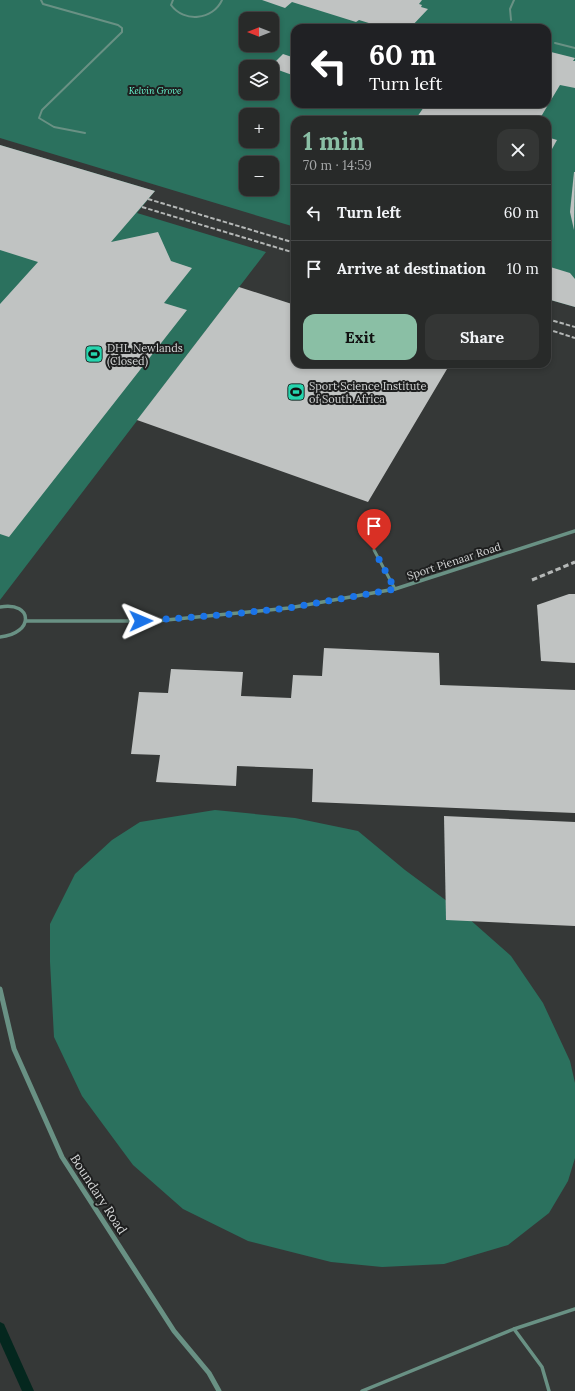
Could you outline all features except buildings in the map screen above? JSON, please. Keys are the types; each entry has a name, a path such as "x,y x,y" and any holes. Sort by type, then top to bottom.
{"street":[{"name":"Sport Pienaar Road","path":"26,621 156,621 289,608 395,589 575,531"},
{"path":"0,607 10,605 20,609 24,613 26,621 19,632 9,636 0,637"},
{"name":"Boundary Road","path":"0,989 14,1049 62,1157 174,1331 209,1373 219,1391"}],"lane":[{"path":"41,0 43,4 118,25 122,28 122,32 42,110 39,118 44,124 85,133"},
{"path":"173,0 172,7 177,12 195,16 207,15 214,11 222,0"},
{"path":"511,20 510,9 514,0"},
{"path":"555,43 575,48"},
{"path":"374,550 395,589"},
{"path":"362,1391 514,1329 575,1309"},
{"path":"514,1329 542,1367 549,1391"}],"green space":[{"name":"Kelvin Grove","path":"0,0 575,0 575,307 551,300 551,116 291,116 291,226 0,138"},
{"name":"DHL Newlands (Closed)","path":"0,145 155,191 137,213 266,252 0,600"},
{"path":"215,810 295,818 358,831 405,870 459,910 511,956 543,1003 570,1061 575,1083 575,1158 568,1181 549,1213 508,1245 444,1264 382,1267 331,1262 248,1241 183,1209 133,1165 82,1096 54,1037 50,962 50,924 75,874 112,840 140,822"}],"waterway":[{"path":"0,1328 28,1391"}],"railway":[{"path":"148,199 291,242"},
{"path":"142,207 291,252"},
{"path":"551,320 575,327"},
{"path":"551,330 575,338"},
{"path":"532,580 575,562"}],"place":[{"name":"DHL Newlands (Closed)","path":"94,354"},
{"name":"Sport Science Institute of South Africa","path":"296,392"}],"route":[{"path":"141,621 156,621 289,608 395,589 374,550"}]}
